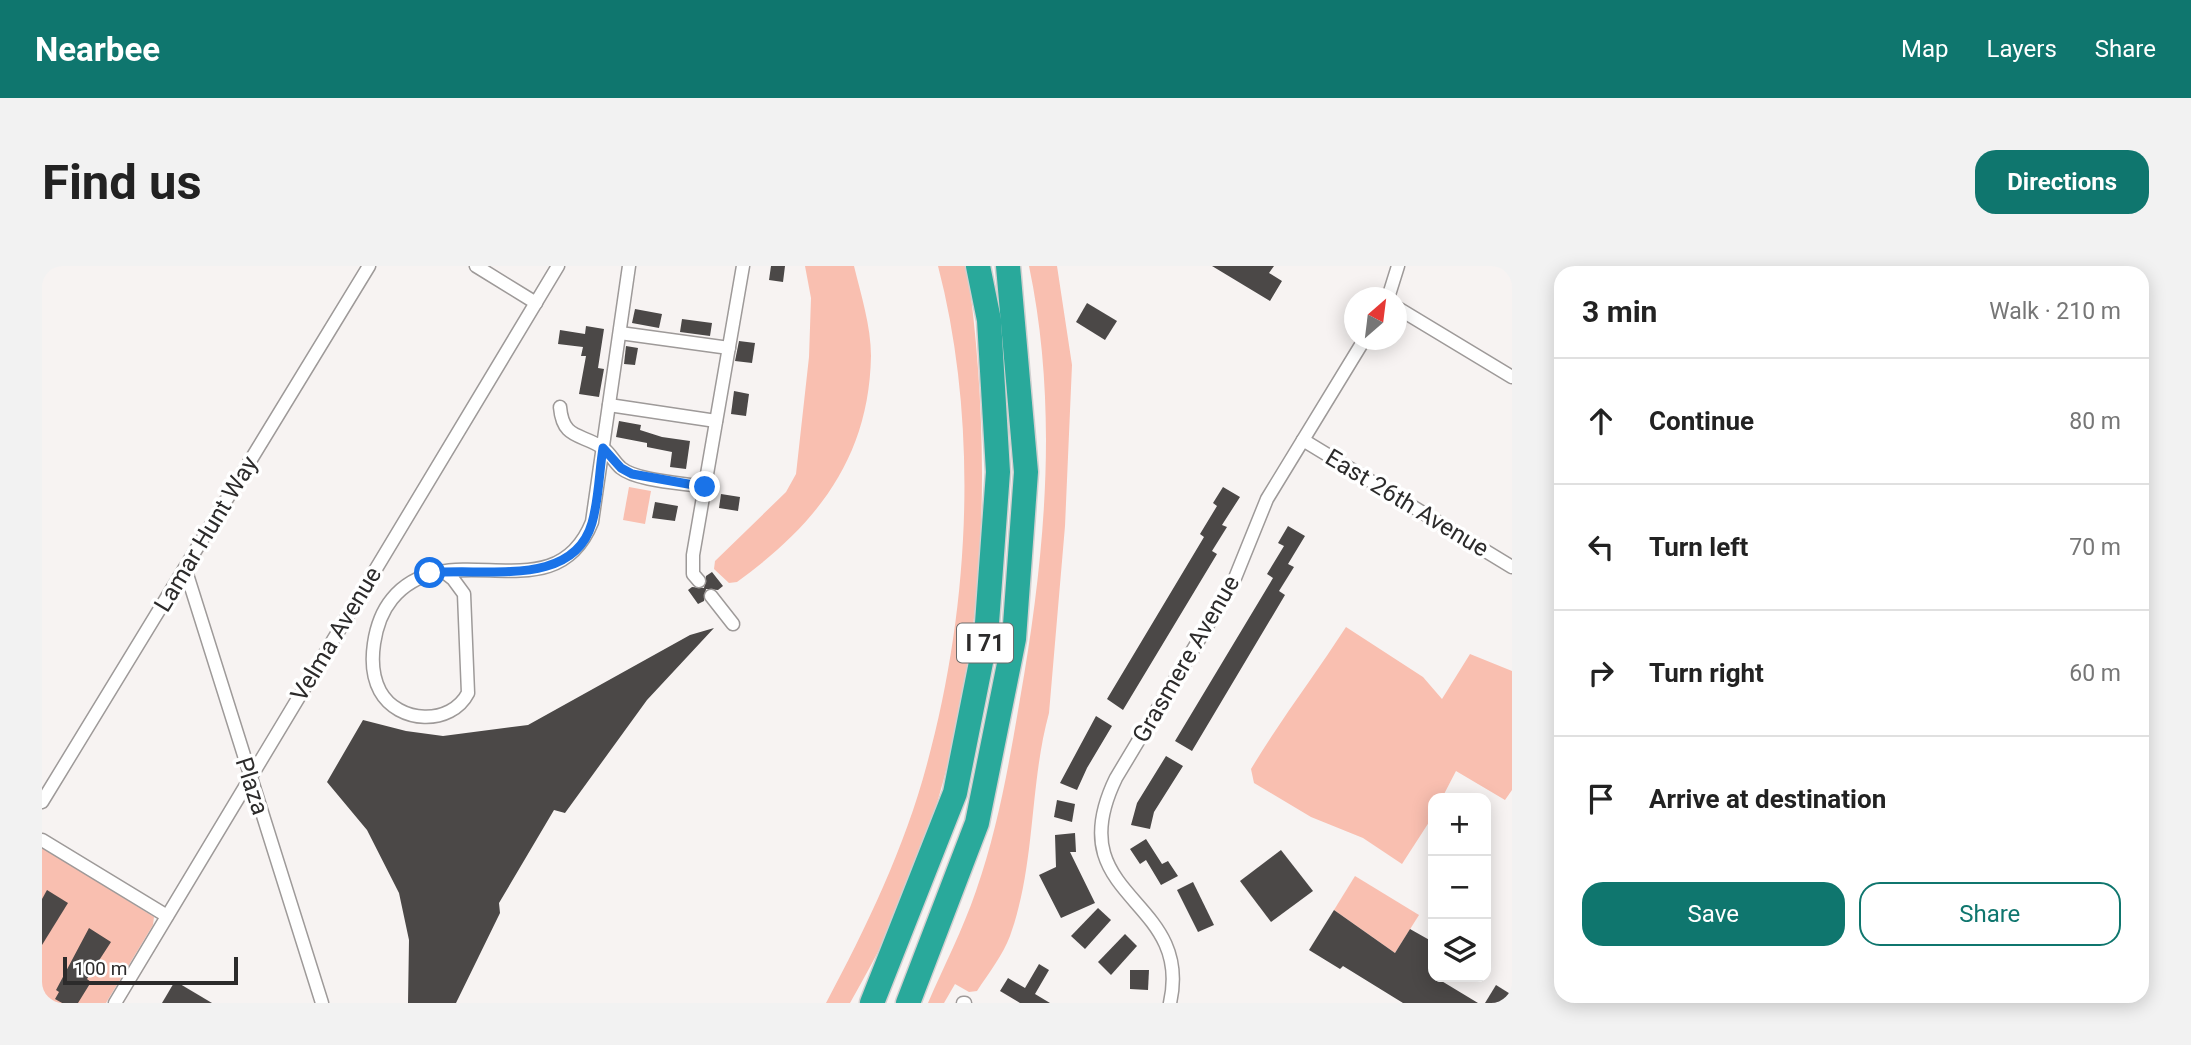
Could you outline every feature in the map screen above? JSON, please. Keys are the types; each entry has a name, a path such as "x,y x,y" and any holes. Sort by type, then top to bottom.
{"highway":[{"name":"I 71","path":"872,1003 955,793 986,637 998,472 989,320 978,266"},
{"name":"I 71","path":"908,1003 977,823 1014,639 1026,472 1008,266"}],"street":[{"name":"Lamar Hunt Way","path":"42,802 369,266"},
{"path":"476,266 536,303"},
{"name":"Velma Avenue","path":"115,1003 558,266"},
{"path":"444,572 464,594 468,693 462,705 449,714 435,718 413,714 395,706 380,690 375,674 374,655 382,615 390,602 411,582 430,573 444,572 481,570 549,568 576,552 592,522 629,266"},
{"path":"699,581 693,574 693,555 743,266"},
{"path":"1391,287 1398,266"},
{"path":"1407,314 1512,377"},
{"path":"620,334 729,348"},
{"name":"Grasmere Avenue","path":"1170,1003 1174,977 1172,957 1154,923 1112,875 1100,839 1103,807 1116,778 1233,583 1267,499 1358,350"},
{"path":"609,405 716,421"},
{"path":"560,407 561,421 565,428 575,436 603,448 621,468 632,474 705,487"},
{"name":"East 26th Avenue","path":"1303,440 1512,567"},
{"name":"Plaza","path":"185,569 322,1003"},
{"path":"464,594 481,570"},
{"path":"711,596 733,624"},
{"path":"42,839 167,916"}],"shaded area":[{"path":"805,266 854,266 871,345 868,393 849,457 814,512 766,560 737,582 729,583 714,569 715,561 786,492 796,474 809,357 811,298"},
{"path":"938,266 967,266 976,349 981,433 981,518 976,603 964,686 946,769 922,850 890,928 850,1003 826,1003 870,916 908,826 942,704 953,642 964,515 964,452 960,388 951,326"},
{"path":"1029,266 1057,266 1072,365 1065,526 1049,713 1038,769 1024,881 1010,936 977,991 969,992 955,984 944,1003 928,1003 971,905 991,844 1007,772 1029,645 1042,537 1046,428 1044,374"},
{"path":"629,487 651,491 645,524 623,520"},
{"path":"1346,627 1423,677 1442,699 1470,654 1512,671 1512,790 1505,800 1456,771 1445,793 1428,793 1428,824 1402,864 1363,838 1311,817 1254,783 1251,769"},
{"path":"42,847 154,917 153,925 106,1003 42,1003"},
{"path":"1355,876 1419,915 1395,953 1334,910"}],"building":[{"path":"771,266 785,266 783,282 769,280"},
{"path":"1212,266 1274,266 1269,273 1282,281 1270,301"},
{"path":"1087,303 1117,321 1105,340 1076,322"},
{"path":"635,309 662,314 659,328 632,323"},
{"path":"682,319 712,323 710,336 680,332"},
{"path":"586,326 604,329 598,368 604,369 599,397 579,394 586,356 581,356 583,347 558,344 560,330 585,334"},
{"path":"739,341 755,343 752,363 735,361"},
{"path":"626,346 638,348 635,365 624,364"},
{"path":"734,391 749,394 746,416 731,414"},
{"path":"619,421 641,425 640,430 662,437 690,441 686,469 670,467 672,452 647,447 647,443 616,437"},
{"path":"1223,487 1240,497 1222,525 1227,527 1212,551 1217,554 1123,710 1107,699 1204,537 1200,534 1217,506 1213,503"},
{"path":"721,494 740,497 738,511 719,508"},
{"path":"655,502 678,506 675,521 652,518"},
{"path":"1288,526 1305,536 1288,564 1294,567 1279,591 1285,595 1192,751 1175,741 1273,578 1267,574 1284,546 1278,543"},
{"path":"712,572 723,586 718,590 706,589 704,601 698,604 688,590 692,587 704,588 706,576"},
{"path":"714,628 647,700 565,813 554,810 499,903 500,913 456,1003 408,1003 409,940 399,893 367,830 327,782 363,720 406,731 443,736 528,725 690,635"},
{"path":"1096,716 1112,726 1077,790 1060,783"},
{"path":"1166,756 1183,766 1154,812 1150,829 1131,825 1137,803"},
{"path":"1057,800 1075,804 1072,822 1054,817"},
{"path":"1075,833 1076,852 1070,852 1095,903 1061,918 1039,875 1056,867 1055,835"},
{"path":"1146,839 1162,864 1168,861 1178,876 1161,885 1146,860 1140,864 1130,849"},
{"path":"1281,850 1313,891 1271,922 1240,881"},
{"path":"1193,882 1214,925 1198,932 1177,890"},
{"path":"47,890 68,903 42,945 42,899"},
{"path":"1098,908 1111,920 1085,949 1071,936"},
{"path":"1334,910 1395,953 1410,929 1428,939 1428,982 1443,982 1478,1003 1403,1003 1343,966 1340,969 1309,950"},
{"path":"89,928 111,942 87,979 91,982 78,1003 62,1003 55,999 59,992 56,990"},
{"path":"1125,934 1137,946 1111,975 1098,962"},
{"path":"1039,964 1049,970 1035,994 1050,1003 1020,1003 1000,991 1008,978 1025,988"},
{"path":"1130,970 1149,970 1148,990 1130,989"},
{"path":"175,981 212,1003 162,1003"},
{"path":"1496,985 1512,995 1512,1003 1485,1003"}],"route":[{"path":"430,573 525,570 549,568 564,562 585,540 592,522 603,448 621,468 632,474 705,487"}]}
